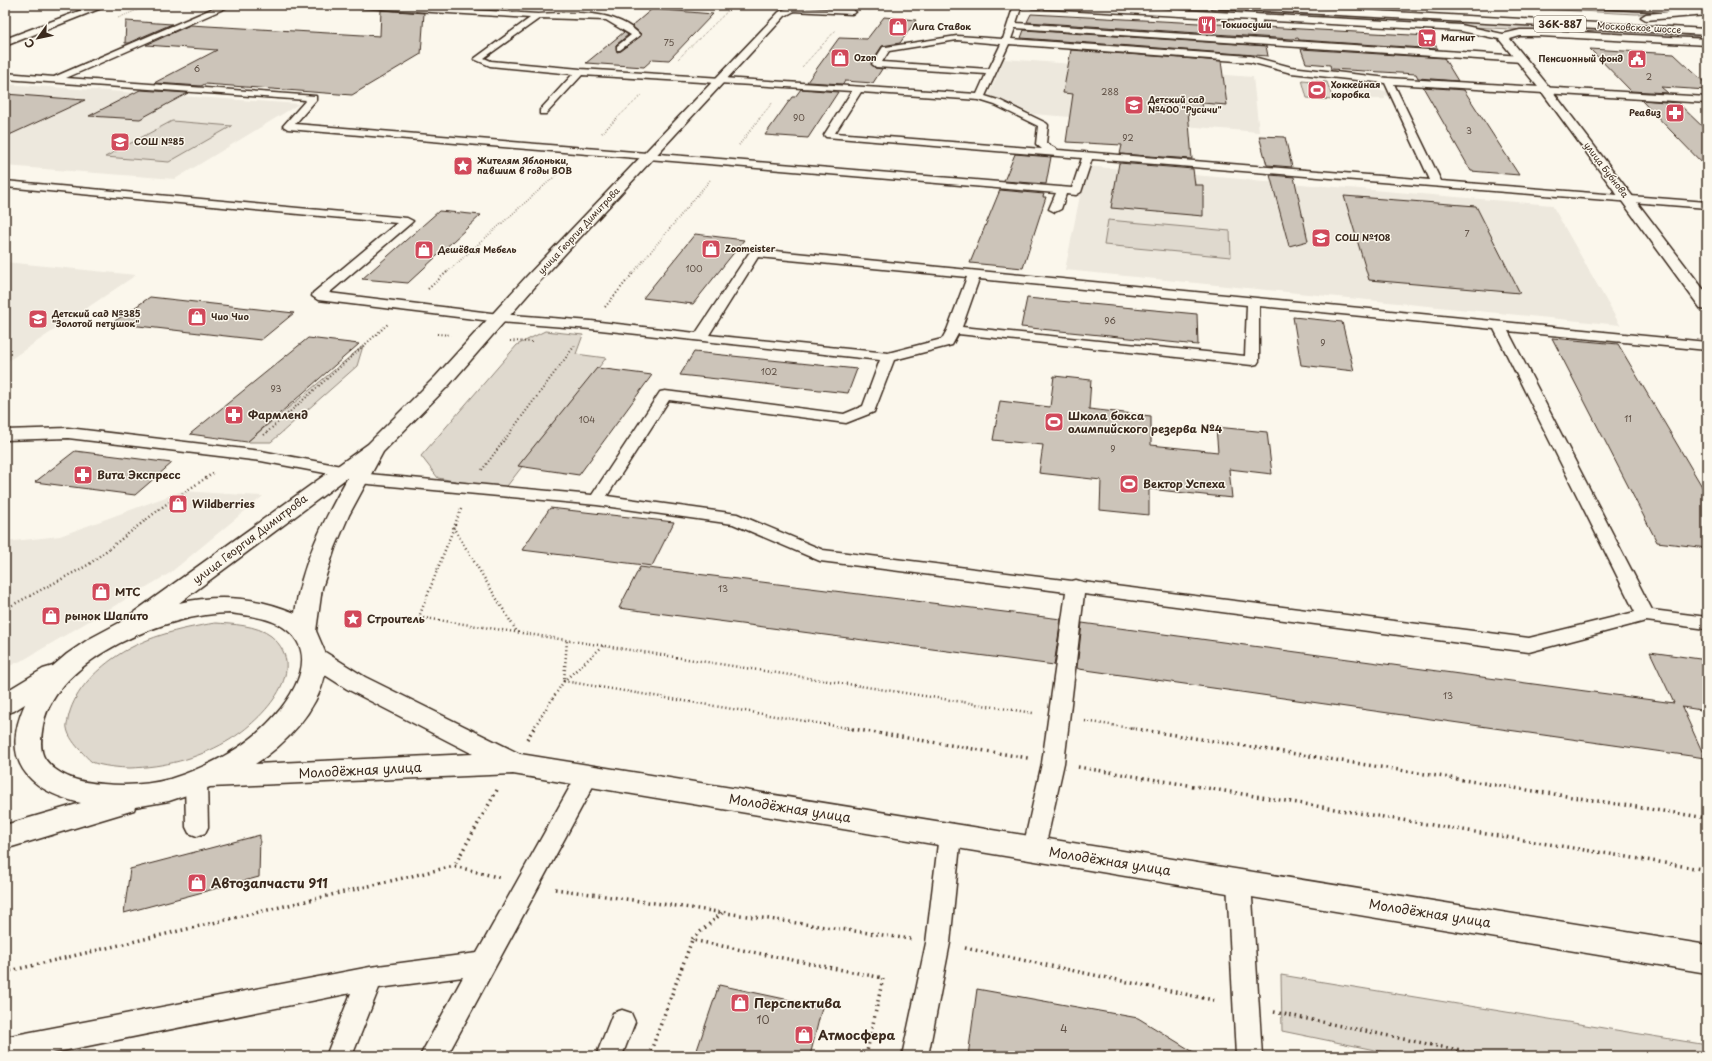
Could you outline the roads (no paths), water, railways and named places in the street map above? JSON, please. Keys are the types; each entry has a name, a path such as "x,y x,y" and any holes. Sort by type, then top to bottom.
{"main road":[{"path":"5,43 104,5"},
{"path":"1032,5 1261,30 1452,18"},
{"name":"Московское шоссе","path":"1212,5 1707,32"},
{"path":"1393,5 1495,10"},
{"path":"1596,5 1707,12"},
{"name":"улица Георгия Димитрова","path":"125,631 222,561 349,475 443,380 649,156 790,8"},
{"path":"1637,17 1707,12"},
{"name":"Московское шоссе","path":"1621,17 1707,21"},
{"path":"1359,23 1461,28 1503,37 1520,33 1540,33 1707,42"},
{"path":"1668,29 1707,35"},
{"name":"улица Бубнова","path":"1503,37 1546,90 1707,304"},
{"name":"улица Георгия Димитрова","path":"305,630 312,583 328,538 341,508 349,475"},
{"path":"5,704 78,658 125,631 152,620 194,608 231,605 255,607 274,611 288,618 305,630 311,642 314,657 314,674 310,688 302,702 289,718 261,746 202,778 172,789 142,796 5,837"},
{"name":"Молодёжная улица","path":"314,657 376,693 513,762"},
{"path":"78,658 51,685 33,714 27,733 28,748 34,763 53,780 78,792 116,796 142,796"},
{"name":"Молодёжная улица","path":"202,778 513,762 1707,959"}],"lane":[{"path":"211,5 319,5"},
{"path":"349,5 538,16 555,15 608,18 636,35 620,48"},
{"path":"980,97 1006,42 1018,5"},
{"path":"55,80 225,6"},
{"path":"555,15 564,8"},
{"path":"790,8 852,12"},
{"path":"538,16 478,59 490,63 580,72 980,97 998,103 1043,126 1042,144 1056,153"},
{"path":"1012,25 1261,30 1522,59"},
{"path":"992,72 876,64 886,49 957,38 1250,59 1291,70 1388,81 1546,90 1705,102"},
{"path":"543,112 580,72"},
{"path":"5,76 313,98 288,126 726,161 1076,192 1088,155"},
{"path":"1388,81 1437,184"},
{"path":"858,89 829,135 1707,205"},
{"path":"5,184 407,221 318,296 499,318 591,325 700,338 888,357 947,342 954,330 974,274"},
{"path":"1055,209 1062,190"},
{"path":"700,338 755,253 1707,346"},
{"path":"954,330 1252,361 1253,302"},
{"path":"1499,326 1646,615"},
{"path":"597,500 665,394 846,418 869,409 888,357"},
{"path":"5,435 68,433 260,456 349,475 597,500 736,519 820,555 1076,586 1528,645 1646,615 1707,623"},
{"path":"1034,848 1053,762 1076,586"},
{"path":"433,1056 588,775"},
{"path":"197,827 202,778"},
{"path":"915,1056 938,943 950,835"},
{"path":"1239,882 1249,1056"},
{"path":"5,1050 370,978 484,963"},
{"path":"339,1056 370,978"},
{"path":"609,1056 622,1022"}],"place":[{"name":"Токиосуши","path":"1207,25"},
{"name":"Лига Ставок","path":"898,27"},
{"name":"Магнит","path":"1427,38"},
{"name":"Ozon","path":"840,58"},
{"name":"Пенсионный фонд","path":"1637,59"},
{"name":"Хоккейная коробка","path":"1317,90"},
{"name":"Детский сад №400 \"Русичи\"","path":"1134,105"},
{"name":"Реавиз","path":"1675,113"},
{"name":"СОШ №85","path":"120,142"},
{"name":"Жителям Яблоньки, павшим в годы ВОВ","path":"463,166"},
{"name":"СОШ №108","path":"1321,238"},
{"name":"Zoomeister","path":"711,249"},
{"name":"Дешёвая Мебель","path":"424,250"},
{"name":"Чио Чио","path":"197,317"},
{"name":"Детский сад №385 \"Золотой петушок\"","path":"38,319"},
{"name":"Фармленд","path":"234,415"},
{"name":"Школа бокса олимпийского резерва №4","path":"1054,422"},
{"name":"Вита Экспресс","path":"83,475"},
{"name":"Вектор Успеха","path":"1129,484"},
{"name":"Wildberries","path":"178,504"},
{"name":"МТС","path":"101,592"},
{"name":"рынок Шапито","path":"51,616"},
{"name":"Строитель","path":"353,619"},
{"name":"Автозапчасти 911","path":"197,883"},
{"name":"Перспектива","path":"740,1003"},
{"name":"Атмосфера","path":"804,1035"}]}
